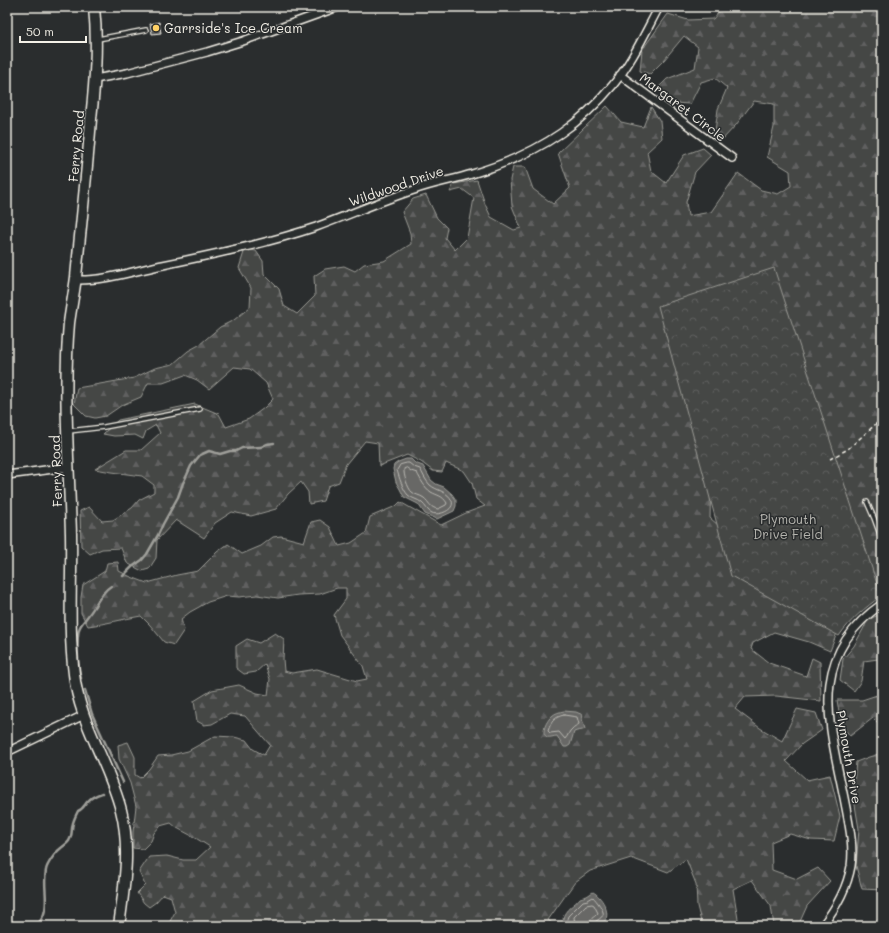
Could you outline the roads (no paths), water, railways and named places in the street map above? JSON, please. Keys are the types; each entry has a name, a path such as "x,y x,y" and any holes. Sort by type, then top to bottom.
{"main road":[{"name":"Ferry Road","path":"94,7 96,39 95,79 70,320 66,386 71,543 72,656 79,701 115,790 120,805 126,836 126,864 119,926"}],"street":[{"path":"95,79 127,73 214,50 338,7"},
{"name":"Wildwood Drive","path":"75,280 100,278 257,244 316,227 415,189 473,174 508,161 540,146 562,132 595,104 613,85 620,75 636,50 659,7"},
{"name":"Margaret Circle","path":"620,75 732,158"},
{"path":"7,475 69,467"},
{"name":"Plymouth Drive","path":"822,926 835,909 843,892 850,873 852,855 851,836 829,716 828,696 830,677 837,657 850,633 863,618 882,604"},
{"path":"7,752 84,715"}],"lane":[{"path":"96,39 146,30"},
{"path":"68,431 104,427 200,408"},
{"path":"867,502 882,540"}],"water":[{"path":"406,459 411,459 415,463 423,466 431,480 444,487 452,494 456,500 454,511 437,519 425,514 418,504 404,497 396,482 393,469 394,465"},
{"path":"564,711 576,712 583,715 582,719 585,729 574,732 570,745 567,747 564,747 557,736 547,737 544,733 546,723 550,718 556,713"},
{"path":"593,892 599,897 606,909 607,917 605,921 593,926 570,926 566,924 563,919 565,912 580,898"}],"waterway":[{"path":"123,576 147,554 178,497 191,466 200,455 209,451 220,454 236,451 242,448 261,447 274,443"},
{"path":"81,678 78,651 79,629 101,595 111,586"},
{"path":"85,690 92,714 123,782"},
{"path":"36,926 41,920 46,907 45,877 48,865 56,853 69,841 72,825 78,811 90,799 102,793"}],"place":[{"name":"Garrside's Ice Cream","path":"156,28"}],"park label":[{"name":"Plymouth Drive Field","path":"788,526"}]}
